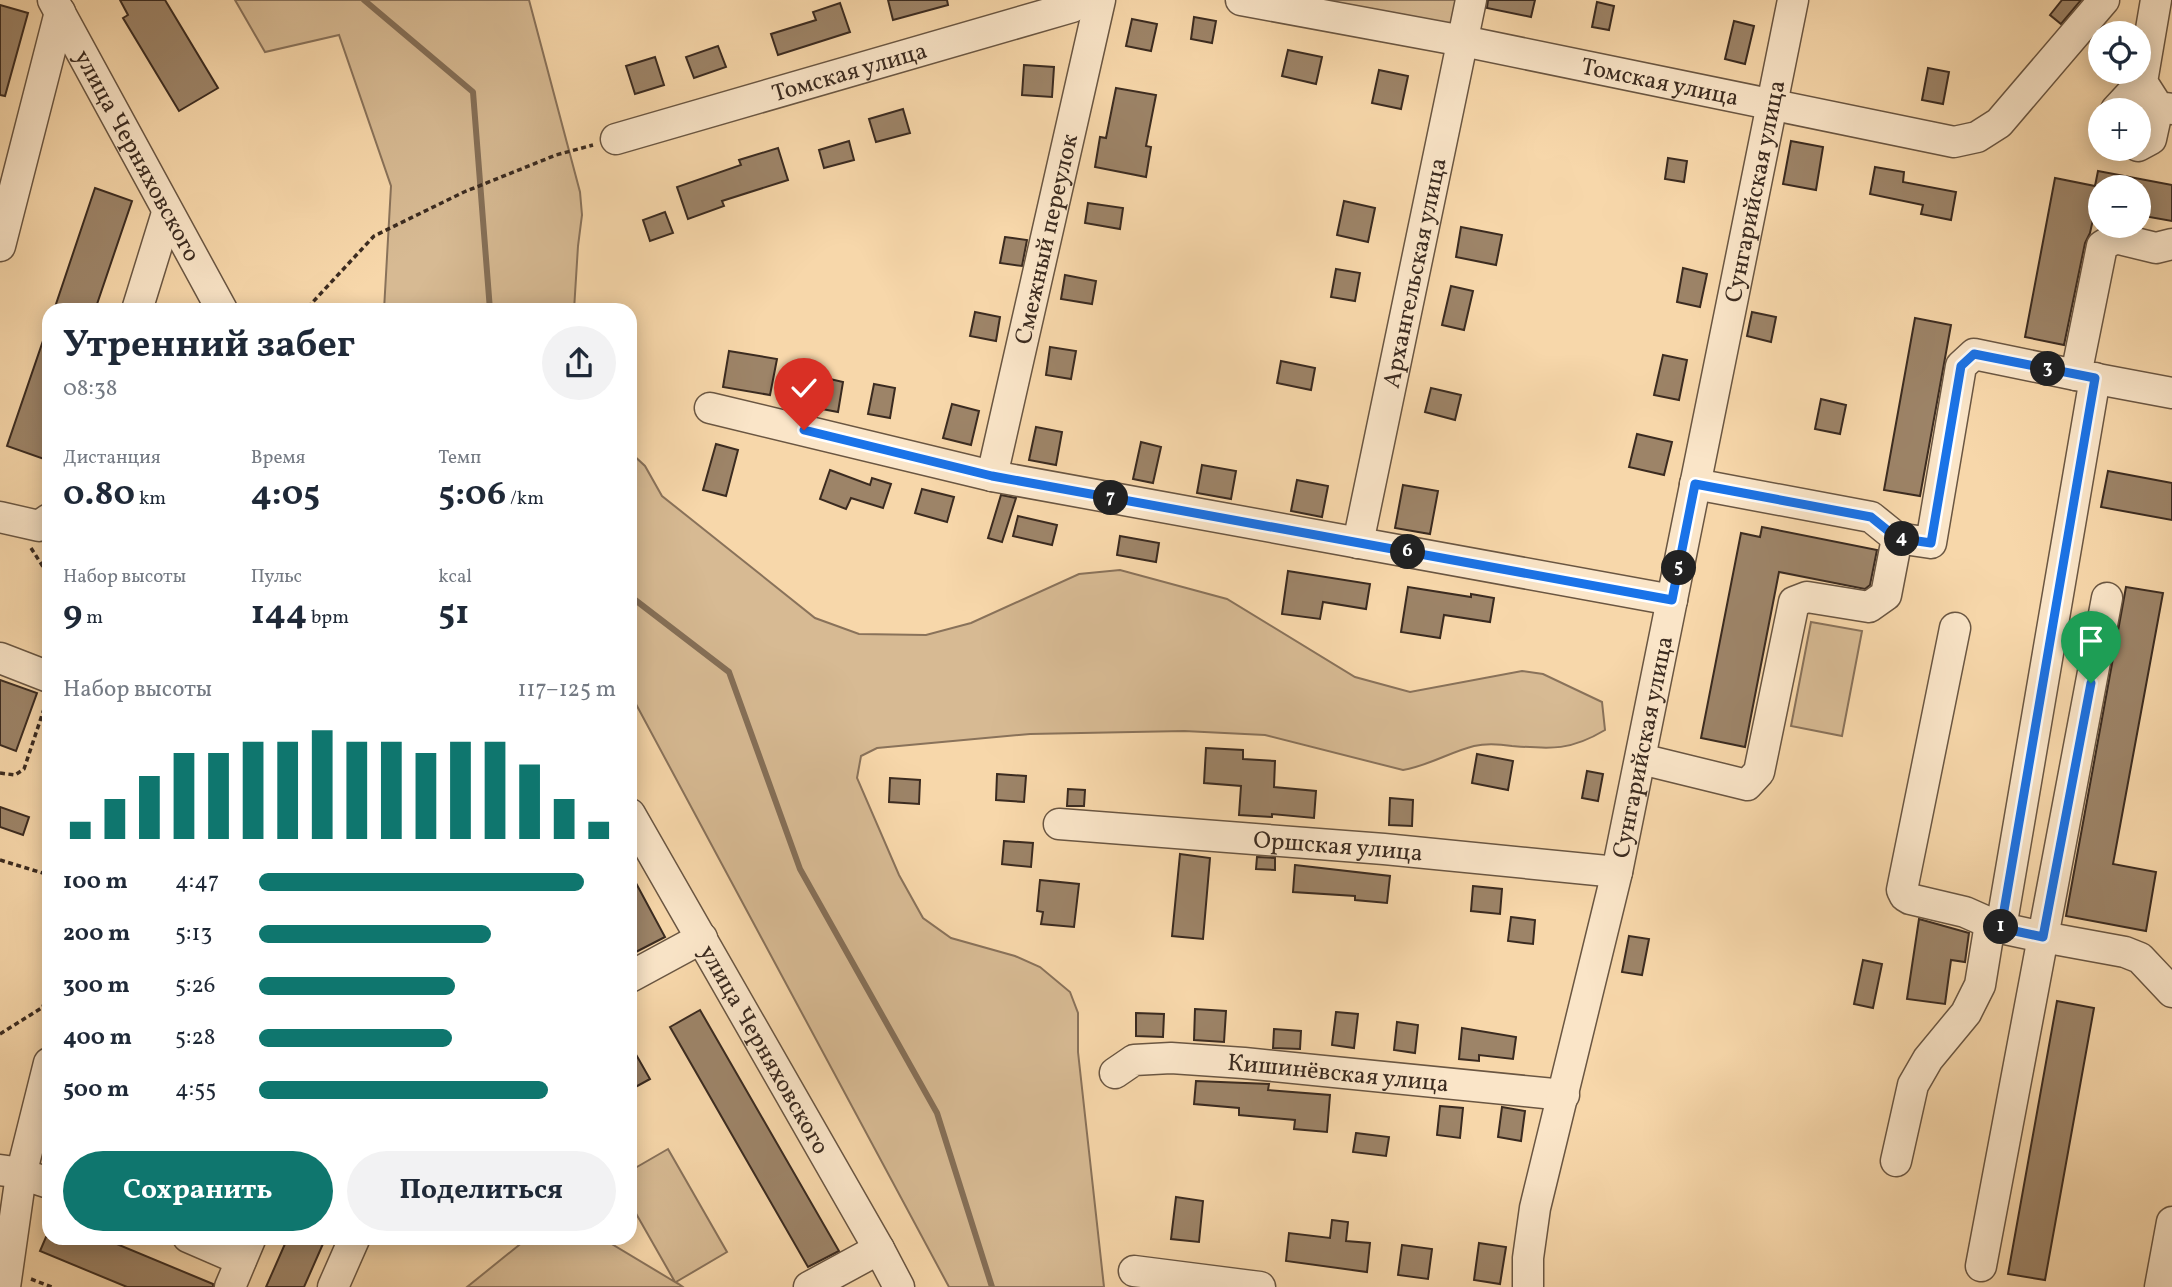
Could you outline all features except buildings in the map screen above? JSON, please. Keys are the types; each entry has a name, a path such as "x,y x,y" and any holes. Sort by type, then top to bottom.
{"street":[{"name":"Томская улица","path":"616,139 1059,11 1083,0"},
{"name":"Смежный переулок","path":"992,476 1100,0"},
{"name":"Томская улица","path":"1241,0 1462,41 1954,142 1977,137 1999,123 2104,0"},
{"name":"Архангельская улица","path":"1359,543 1471,0"},
{"name":"Сунгарийская улица","path":"1528,1287 1528,1258 1535,1208 1617,872 1793,0"},
{"path":"2151,29 2156,0"},
{"path":"0,246 56,6"},
{"name":"улица Черняховского","path":"56,6 218,303"},
{"path":"2127,98 2140,84"},
{"path":"2144,84 2165,108 2151,139"},
{"path":"139,303 167,213"},
{"path":"1896,1160 1913,1085 1928,1059 1966,1013 1980,985 1996,926 2085,377 2102,246 2115,238 2157,248 2172,244"},
{"path":"1695,484 1871,517 1897,538 1931,543 1961,366 1974,354 2172,393"},
{"path":"710,408 992,476 1672,600"},
{"path":"0,517 39,526 42,524"},
{"path":"1640,759 1747,785 1759,772 1794,602 1807,597 1869,607 1886,595 1897,538"},
{"path":"1981,1266 2107,598"},
{"path":"1955,628 1902,890 1905,897 1965,912 1996,926 2125,952 2140,958 2172,992"},
{"path":"0,658 42,674"},
{"name":"Оршская улица","path":"1059,824 1384,849 1617,872"},
{"name":"улица Черняховского","path":"637,826 899,1287"},
{"path":"637,973 702,938"},
{"name":"Кишинёвская улица","path":"1115,1073 1134,1060 1171,1058 1564,1095"},
{"path":"5,1287 23,1176 42,1093"},
{"path":"2160,1287 2172,1222"},
{"path":"205,1245 241,1262"},
{"path":"333,1287 351,1245"},
{"path":"809,1287 879,1248"},
{"path":"1134,1271 1260,1287"}],"path":[{"path":"312,303 374,236 493,180 556,155 616,139"},
{"path":"20,543 31,547 42,565"},
{"path":"0,774 15,775 24,769 42,716"},
{"path":"0,860 42,873"},
{"path":"0,1034 42,1008"}],"shaded area":[{"path":"235,0 529,0 580,192 582,215 574,303 384,303 391,186 339,35 265,52"},
{"path":"1324,0 1459,0 1454,25"},
{"path":"637,459 645,466 662,496 815,618 859,634 926,635 971,623 1079,574 1120,570 1227,599 1355,677 1410,692 1522,671 1543,674 1602,702 1605,730 1581,742 1538,748 1484,744 1403,770 1265,735 1184,731 1030,734 877,748 861,756 857,778 899,875 923,918 951,938 1015,956 1040,967 1070,992 1078,1013 1078,1052 1104,1287 949,1287 637,706"},
{"path":"1811,622 1862,631 1842,736 1791,726"},
{"path":"668,1149 727,1252 676,1282 683,1287 467,1287 519,1245 613,1245 675,1282 637,1215 637,1167"}],"waterway":[{"path":"364,0 473,92 489,303"},
{"path":"637,601 729,672 800,869 937,1113 992,1287"}],"route":[{"path":"804,430 992,476 1672,600 1695,484 1871,517 1897,538 1931,543 1961,366 1974,354 2095,378 2001,928 2043,937 2091,683"}]}
